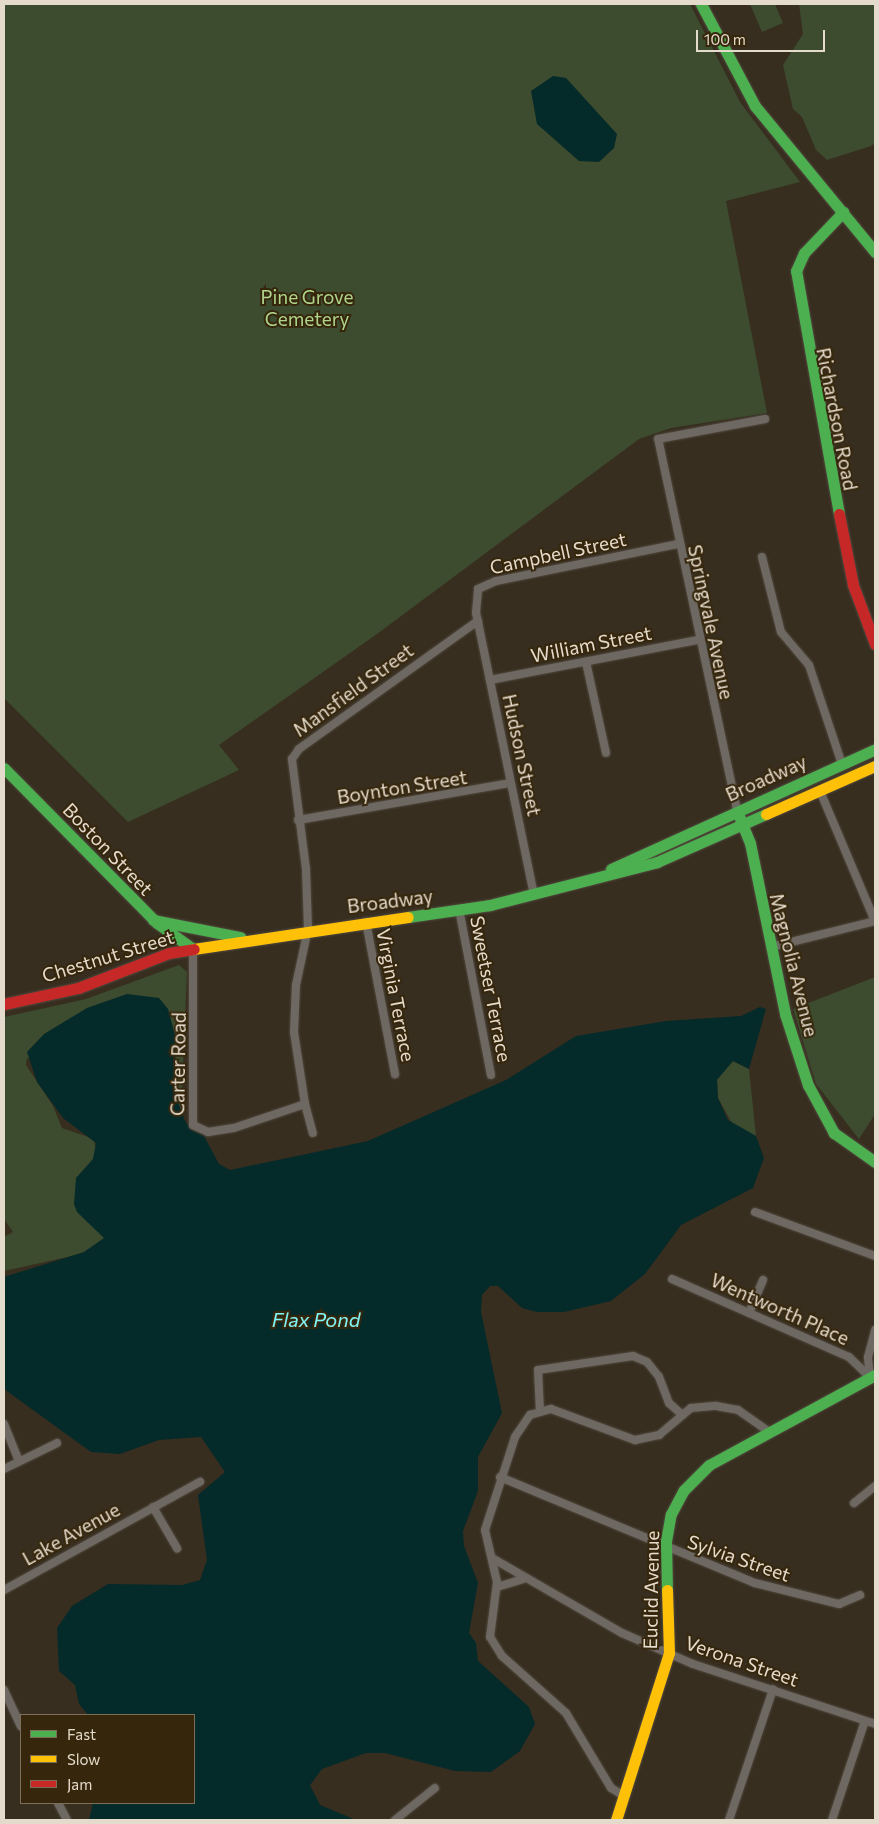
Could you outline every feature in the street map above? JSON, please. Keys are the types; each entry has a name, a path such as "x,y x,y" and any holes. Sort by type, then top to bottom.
{"main road":[{"path":"701,4 755,106 875,252"},
{"name":"Richardson Road","path":"843,212 804,253 796,271 796,290 852,585 875,644"},
{"name":"Broadway","path":"591,880 737,810 875,749"},
{"name":"Broadway","path":"193,949 308,929 459,910 591,880 657,862 875,766"},
{"name":"Boston Street","path":"4,768 153,920 193,949"},
{"name":"Magnolia Avenue","path":"737,810 743,825 785,1014 808,1085 834,1133 875,1162"},
{"path":"153,920 253,939"},
{"name":"Chestnut Street","path":"4,1004 78,988 160,956 193,949"},
{"name":"Euclid Avenue","path":"616,1820 669,1653 665,1549 671,1514 684,1490 709,1465 873,1376"}],"street":[{"name":"Springvale Avenue","path":"737,810 698,640 658,438 766,419"},
{"name":"Campbell Street","path":"478,621 476,594 487,584 678,544"},
{"path":"762,557 781,632 809,665 842,764"},
{"name":"Hudson Street","path":"478,621 534,894"},
{"name":"Mansfield Street","path":"308,929 294,754 478,621"},
{"name":"William Street","path":"490,680 698,640"},
{"path":"586,662 606,753"},
{"name":"Boynton Street","path":"298,820 510,784"},
{"path":"771,947 875,921 820,791"},
{"name":"Sweetser Terrace","path":"459,910 491,1075"},
{"name":"Virginia Terrace","path":"366,922 395,1074"},
{"path":"308,929 296,985 294,1032 305,1104 313,1133"},
{"name":"Carter Road","path":"193,949 193,1125 208,1132 234,1128 305,1104"},
{"path":"755,1212 875,1256"},
{"name":"Wentworth Place","path":"672,1279 849,1357 873,1376"},
{"path":"749,1313 763,1280"},
{"path":"873,1376 868,1357 875,1330"},
{"path":"540,1412 538,1370 633,1356 648,1362 659,1376 669,1403 680,1413"},
{"path":"624,1796 611,1788 566,1713 495,1648 489,1625 497,1587 485,1530 500,1477 515,1437 530,1414 551,1409 580,1417 635,1440 659,1435 680,1413 716,1406 731,1409 753,1418 769,1432"},
{"path":"4,1424 18,1459"},
{"path":"4,1469 18,1459 57,1443"},
{"name":"Sylvia Street","path":"500,1477 665,1549 810,1599 839,1604 860,1595"},
{"name":"Lake Avenue","path":"4,1590 200,1482"},
{"path":"854,1503 875,1486"},
{"path":"153,1507 177,1548"},
{"name":"Verona Street","path":"492,1558 523,1579 669,1653 875,1724"},
{"path":"497,1587 523,1579"},
{"path":"729,1820 773,1689"},
{"path":"4,1690 20,1724"},
{"path":"832,1820 866,1721"},
{"path":"395,1820 435,1788"},
{"path":"59,1804 67,1820"}],"green space":[{"name":"Pine Grove Cemetery","path":"4,4 690,4 740,102 800,182 726,201 767,413 671,428 639,439 377,634 219,745 239,770 128,822 4,698"},
{"path":"750,4 775,4 783,23 762,32"},
{"path":"799,4 875,4 875,143 871,146 827,160 816,150 802,117 793,109 783,65 803,34"},
{"path":"179,965 187,972 181,1113 27,1058 26,1065 53,1106 62,1128 94,1139 106,1227 104,1249 4,1271 4,1237 13,1232 4,1219 4,1017 86,999"},
{"path":"875,977 875,1114 859,1139 816,1084 793,1009"},
{"path":"733,1061 749,1069 756,1136 733,1125 718,1098 717,1077"}],"water":[{"path":"553,76 566,78 617,134 614,148 599,162 579,161 537,124 531,91"},
{"name":"Flax Pond","path":"127,994 159,998 168,1009 175,1035 176,1096 184,1119 191,1130 204,1136 219,1164 230,1170 368,1141 506,1080 576,1036 666,1021 741,1016 760,1007 766,1009 749,1069 733,1061 717,1080 718,1098 728,1120 756,1136 764,1158 753,1188 681,1225 645,1274 611,1301 564,1312 537,1312 522,1308 498,1286 490,1286 482,1295 481,1312 502,1413 478,1457 478,1491 463,1531 464,1546 478,1583 469,1633 476,1643 478,1661 529,1707 535,1724 520,1751 491,1772 455,1771 385,1753 366,1753 322,1769 310,1785 320,1805 356,1820 89,1820 93,1804 195,1804 195,1714 87,1714 79,1704 75,1685 59,1671 57,1628 72,1606 108,1584 182,1585 200,1580 207,1560 198,1495 225,1472 201,1437 159,1440 120,1454 91,1452 4,1389 4,1277 84,1252 104,1238 77,1212 74,1204 76,1178 93,1159 96,1143 63,1118 37,1082 27,1052 44,1034 87,1008"}],"traffic: fast":[{"path":"701,4 755,106 875,252"},
{"path":"839,514 796,271 804,253 843,212"},
{"path":"611,869 875,749"},
{"path":"4,768 157,923 193,949"},
{"path":"408,917 490,905 657,862 766,814"},
{"path":"739,816 750,843 785,1014 808,1085 834,1133 875,1162"},
{"path":"153,920 240,937"},
{"path":"667,1590 666,1541 671,1514 684,1490 709,1465 875,1375"}],"traffic: slow":[{"path":"766,814 875,766"},
{"path":"194,949 408,917"},
{"path":"616,1820 669,1653 667,1590"}],"traffic: jam":[{"path":"839,514 853,585 875,644"},
{"path":"4,1004 78,988 169,953 194,949"}]}
